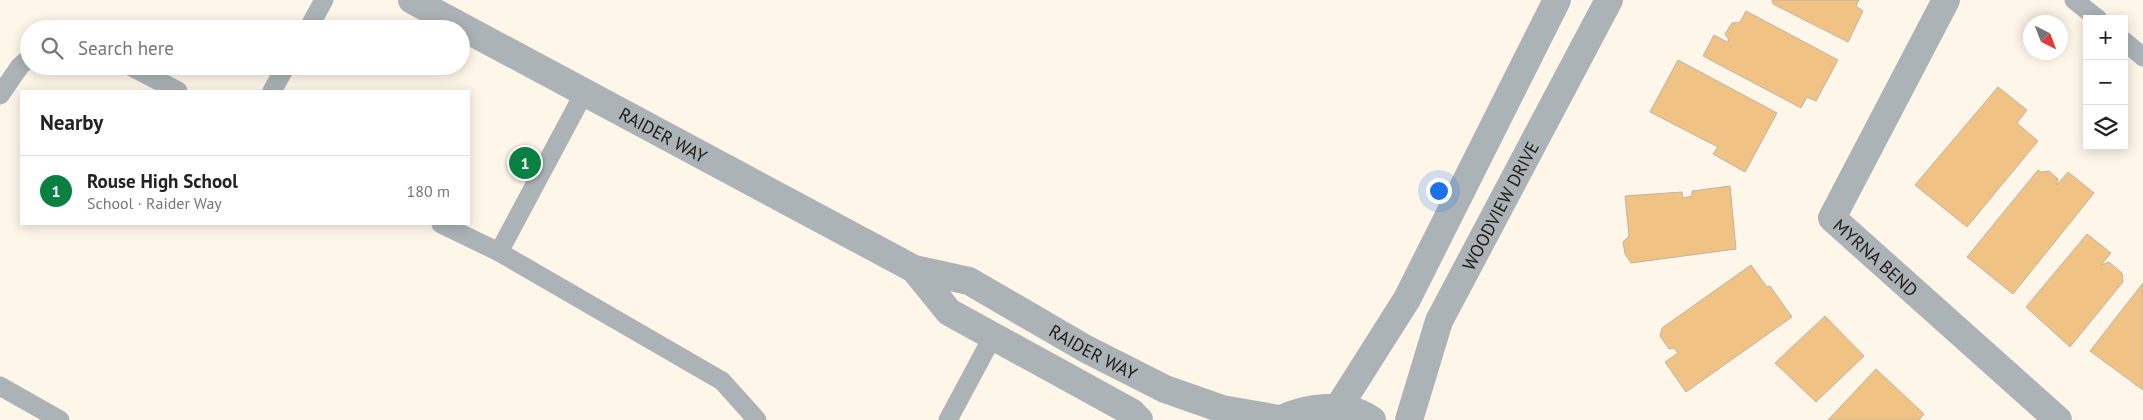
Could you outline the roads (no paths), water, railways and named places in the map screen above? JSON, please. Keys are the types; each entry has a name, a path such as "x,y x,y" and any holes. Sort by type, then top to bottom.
{"street":[{"name":"RAIDER WAY","path":"412,0 449,20"},
{"path":"1338,408 1408,298 1557,0"},
{"name":"WOODVIEW DRIVE","path":"1409,420 1439,321 1609,0"},
{"name":"MYRNA BEND","path":"1946,0 1832,218 2058,420"},
{"name":"RAIDER WAY","path":"470,31 914,269 969,281 1086,348 1166,389 1222,409 1279,420"},
{"name":"RAIDER WAY","path":"914,269 949,312 1131,412 1140,420"},
{"path":"1279,420 1307,409 1338,408 1372,420"}],"lane":[{"path":"313,20 324,0"},
{"path":"2074,0 2093,15"},
{"path":"2128,44 2143,57"},
{"path":"0,95 20,66"},
{"path":"147,75 176,90"},
{"path":"273,90 281,75"},
{"path":"499,252 584,92"},
{"path":"443,225 499,252 722,381 757,420"},
{"path":"948,420 992,336"},
{"path":"0,386 60,420"}],"place":[{"name":"Rouse High School","path":"525,163"}]}
